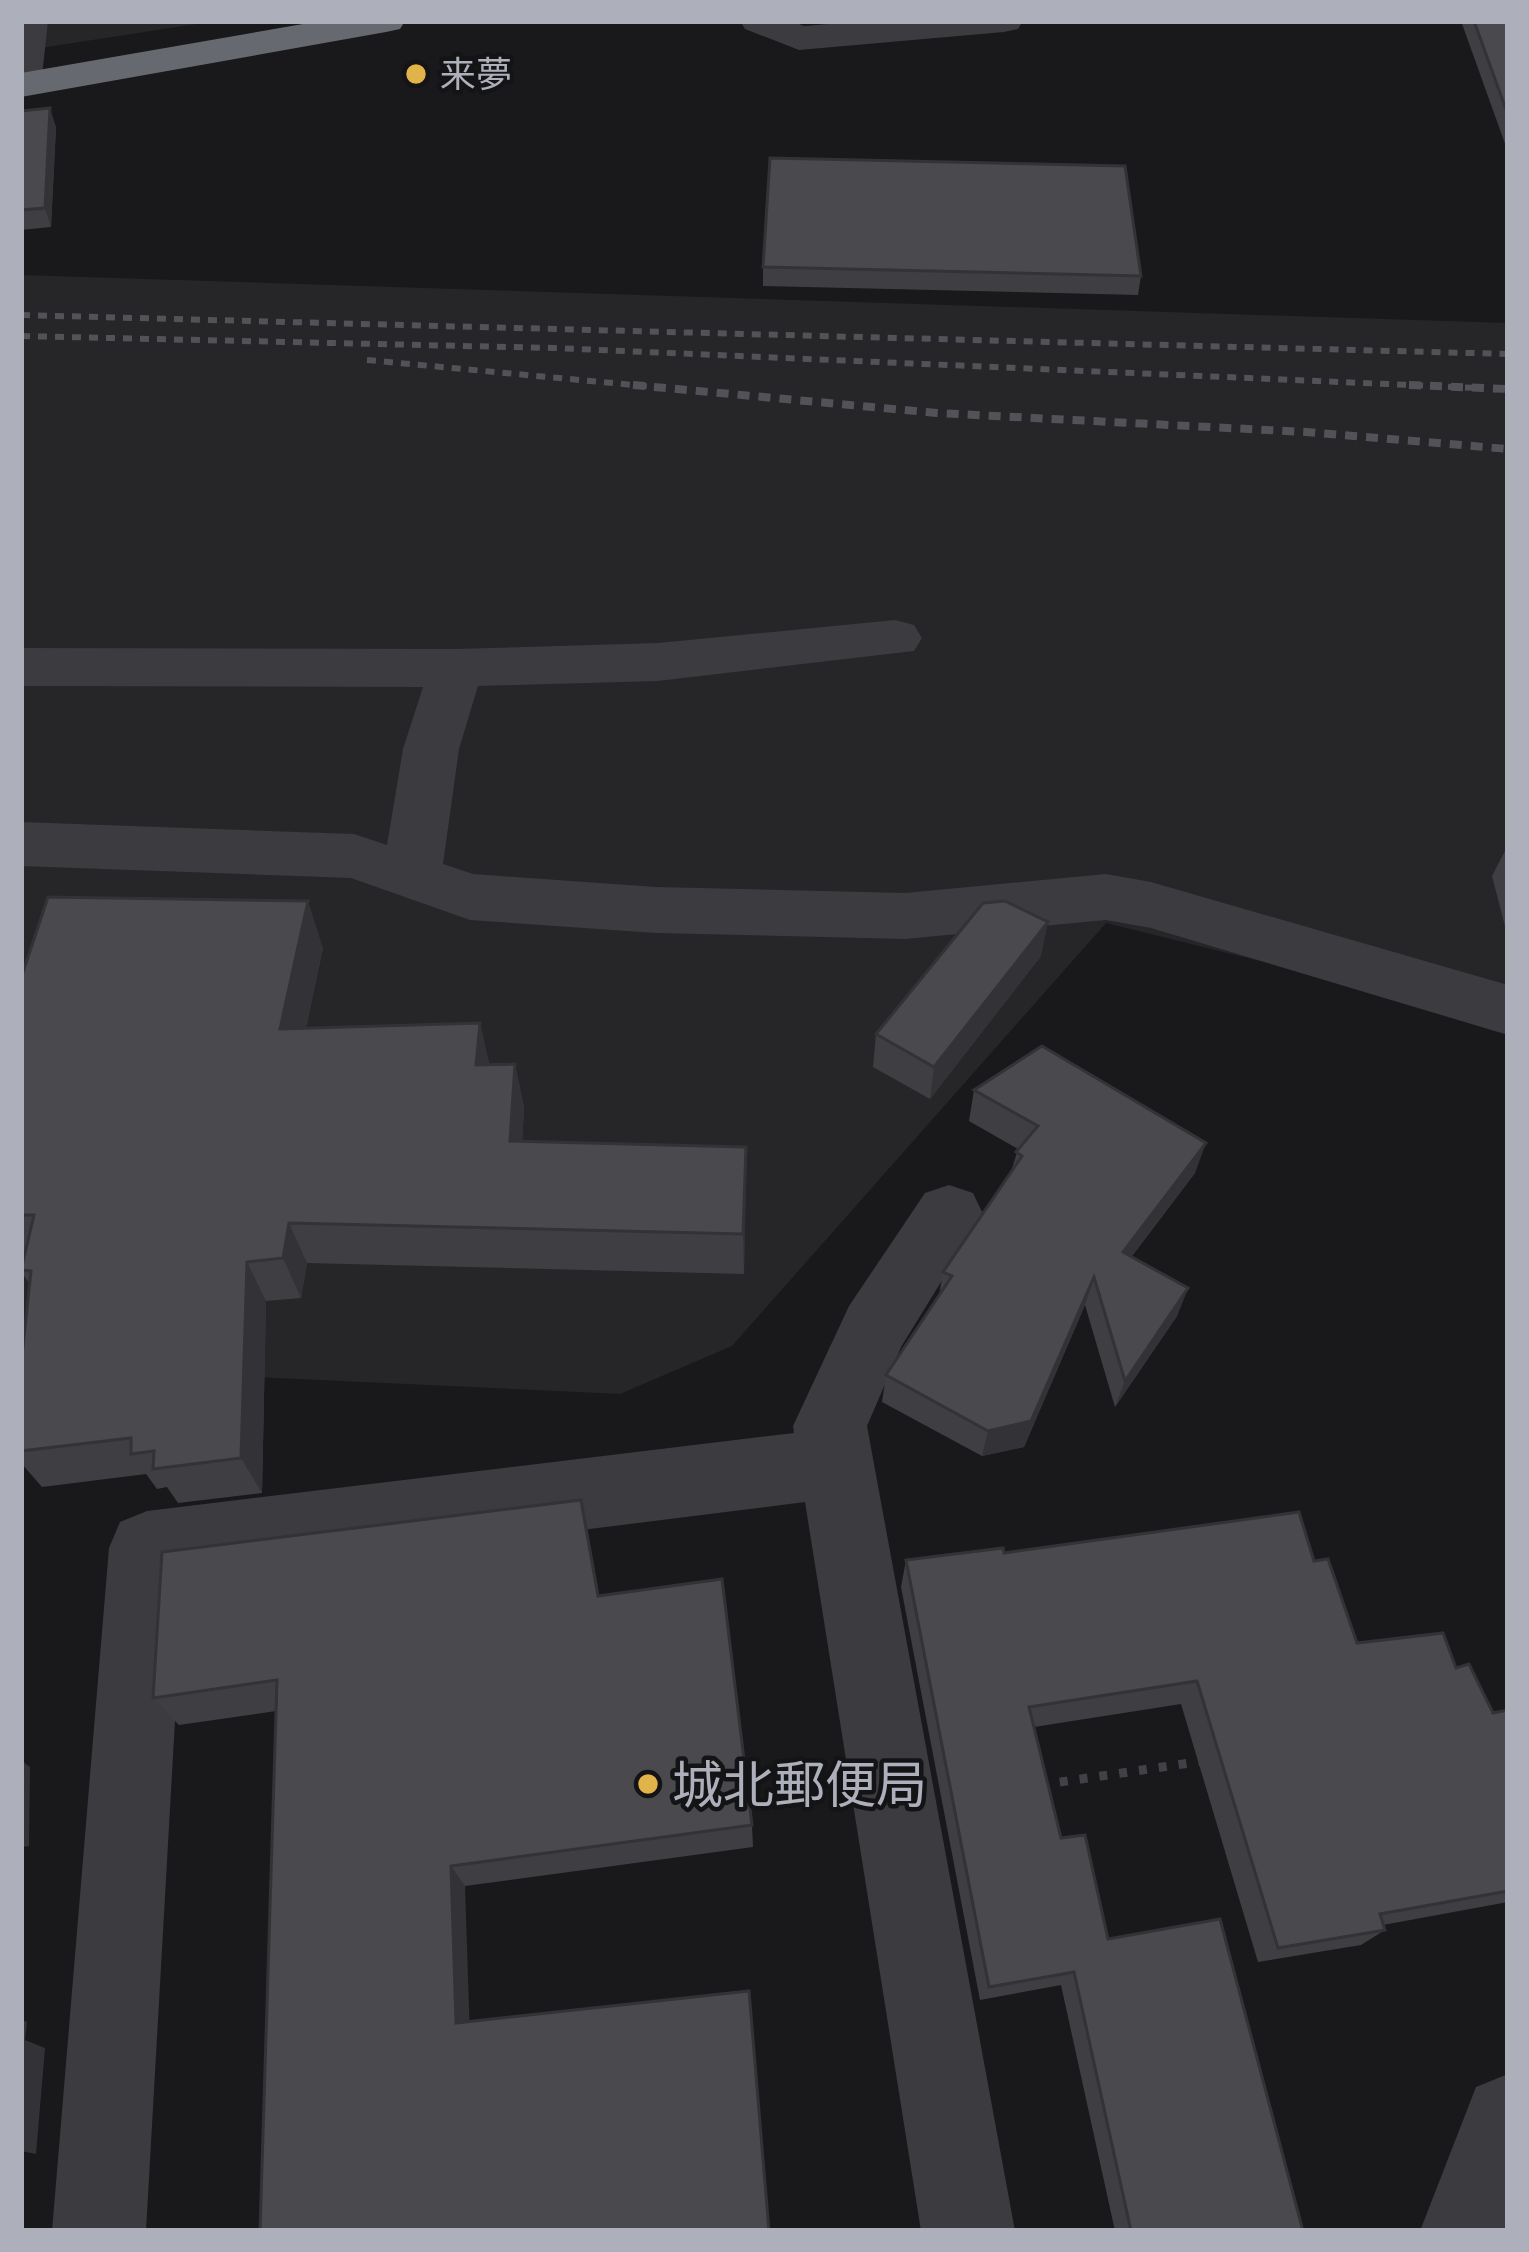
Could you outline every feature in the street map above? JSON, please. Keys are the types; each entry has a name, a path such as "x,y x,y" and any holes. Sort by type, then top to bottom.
{"highway":[{"path":"21,85 386,21"}],"street":[{"path":"21,85 29,21"},
{"path":"759,21 799,38 1004,21"},
{"path":"21,668 456,668 658,662 895,638"},
{"path":"412,874 431,749 456,668"},
{"path":"21,844 354,856 470,898 656,910 905,916 1106,897 1151,905 1508,1010"},
{"path":"949,1214 874,1328 830,1426 968,2231"},
{"path":"99,2231 148,1548 837,1463"},
{"path":"1467,2231 1508,2119"}],"path":[{"path":"1036,1785 1224,1758"}],"shaded area":[{"path":"21,21 216,21 21,51"},
{"path":"21,275 1508,323 1508,1022 1106,923 732,1346 620,1394 21,1366"}],"building":[{"path":"1474,21 1508,21 1508,115"},
{"path":"50,108 45,208 21,210 21,111"},
{"path":"770,158 1125,166 1141,276 763,267"},
{"path":"48,897 308,901 280,1029 480,1023 476,1065 515,1064 510,1141 746,1147 743,1234 289,1223 283,1258 247,1262 241,1458 153,1469 154,1451 131,1454 131,1438 21,1451 21,1365 31,1271 21,1270 34,1215 21,1215 21,978"},
{"path":"1005,901 1048,922 934,1067 876,1034 983,903"},
{"path":"1042,1046 1206,1143 1123,1252 1188,1288 1125,1381 1094,1277 1031,1421 988,1431 886,1375 952,1276 943,1272 1022,1156 1016,1152 1038,1126 974,1090"},
{"path":"581,1500 598,1596 722,1579 752,1825 451,1866 456,2023 749,1991 769,2231 260,2231 277,1680 153,1698 162,1552"},
{"path":"1299,1512 1314,1561 1328,1559 1357,1643 1443,1633 1456,1668 1469,1664 1493,1713 1508,1710 1508,1891 1380,1914 1385,1930 1278,1948 1197,1681 1029,1707 1061,1838 1085,1835 1108,1939 1220,1919 1303,2231 1131,2231 1074,1972 989,1987 906,1560 1003,1548 1004,1553"}],"railway":[{"path":"21,315 1508,354"},
{"path":"21,336 554,348 1419,385"},
{"path":"367,360 637,385"},
{"path":"637,385 937,413 1306,432 1508,449"},
{"path":"637,385 665,388"},
{"path":"1409,385 1419,385"},
{"path":"1419,385 1508,389"},
{"path":"1419,385 1479,388"}],"place":[{"name":"来夢","path":"416,74"},
{"name":"城北郵便局","path":"648,1784"}]}
